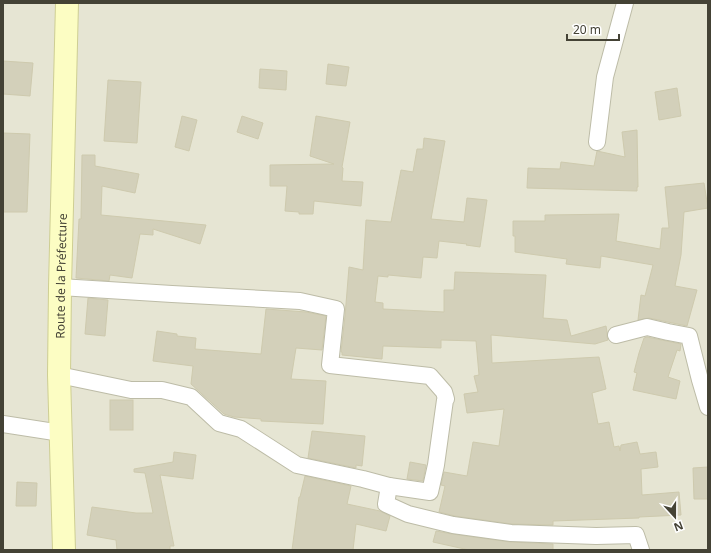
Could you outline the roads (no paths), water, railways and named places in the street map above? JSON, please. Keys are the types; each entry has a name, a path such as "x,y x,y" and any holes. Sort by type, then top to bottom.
{"street":[{"name":"Route de la Préfecture","path":"64,550 59,375 67,3"},
{"path":"597,142 605,76 625,3"},
{"path":"59,375 131,390 162,390 191,397 219,423 240,429 297,465 389,486 430,492 436,465 446,398 444,392 430,376 330,365 336,309 300,301 60,287"},
{"path":"616,335 647,326 689,336 708,407"},
{"path":"3,424 61,433"},
{"path":"389,486 386,504 408,514 452,525 511,533 596,536 636,535 641,550"}]}
